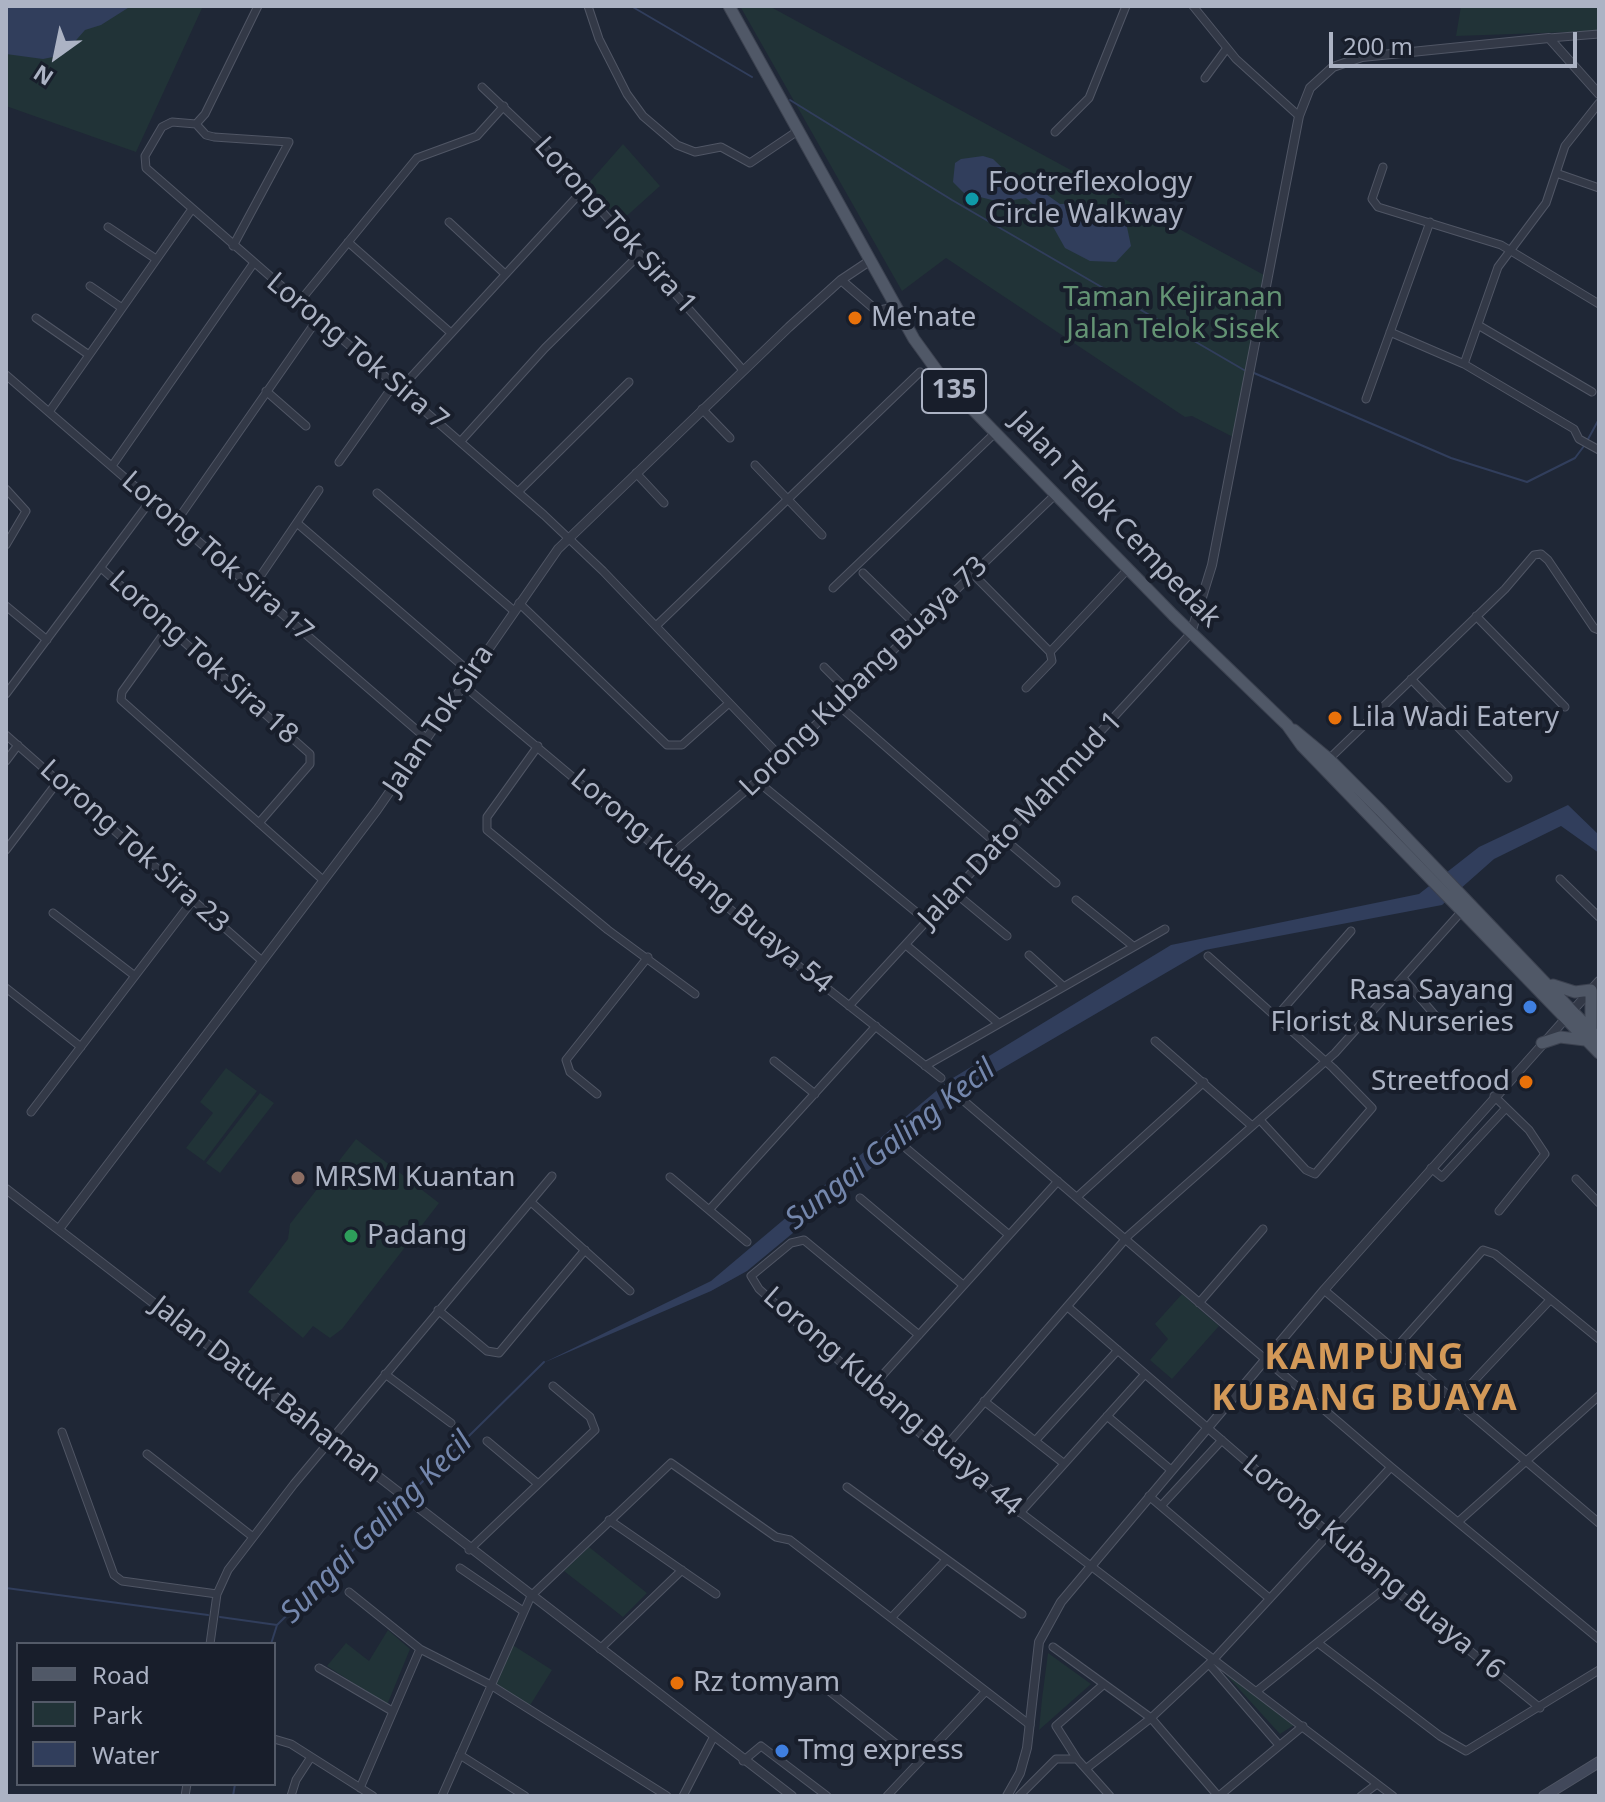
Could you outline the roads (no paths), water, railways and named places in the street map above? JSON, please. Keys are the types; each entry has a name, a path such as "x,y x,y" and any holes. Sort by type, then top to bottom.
{"main road":[{"name":"Jalan Telok Cempedak","path":"729,6 933,366 1191,633 1287,725 1329,759 1456,897 1542,978 1569,1014"},
{"name":"Jalan Telok Cempedak","path":"1287,725 1302,746 1435,874"},
{"name":"Jalan Telok Cempedak","path":"1456,897 1462,911 1569,1014"},
{"path":"1542,978 1569,992 1595,985 1592,1037 1560,1037 1542,1043"},
{"name":"135","path":"1569,1014 1592,1037 1599,1053"},
{"path":"1544,1796 1597,1766"}],"street":[{"path":"233,246 289,142 214,137 206,135 196,124 215,96 258,6"},
{"path":"588,6 602,46 627,94 668,140 695,152 721,147 750,163 799,130"},
{"path":"1055,132 1089,98 1126,6"},
{"path":"1193,6 1227,48 1299,116"},
{"path":"1191,633 1212,565 1299,116 1310,88 1325,73 1345,62 1381,53 1599,34"},
{"path":"1549,38 1599,94"},
{"path":"1205,78 1227,48"},
{"name":"Lorong Tok Sira 1","path":"482,87 504,106 583,190 743,370"},
{"path":"1464,364 1495,275 1509,250 1546,203 1565,146 1599,103"},
{"path":"300,301 417,158 477,136 504,106"},
{"name":"Lorong Tok Sira 7","path":"196,124 166,124 145,156 146,168 253,264 398,385 568,537 781,757"},
{"path":"1383,167 1374,203 1509,250 1599,304"},
{"path":"1556,173 1599,188"},
{"path":"339,462 398,385 451,333 583,190"},
{"path":"49,412 192,209"},
{"path":"449,222 505,274"},
{"path":"1366,399 1430,222"},
{"path":"108,227 156,259"},
{"path":"348,242 451,333"},
{"path":"461,441 545,348 640,254"},
{"name":"Jalan Tok Sira","path":"59,1229 427,739 568,537 841,280 871,260"},
{"path":"112,466 253,264"},
{"path":"841,280 877,311 897,307"},
{"path":"90,286 122,308"},
{"path":"176,522 319,317"},
{"path":"36,318 89,355"},
{"path":"1478,325 1592,392"},
{"path":"1390,332 1464,364 1574,429 1599,450"},
{"path":"656,626 920,372"},
{"name":"Lorong Tok Sira 17","path":"6,375 427,739"},
{"path":"518,492 629,382"},
{"path":"266,391 306,426"},
{"path":"702,409 730,438"},
{"path":"833,588 995,433"},
{"path":"755,465 822,535"},
{"path":"636,473 664,503"},
{"path":"6,489 26,511 6,545"},
{"path":"253,587 319,490"},
{"path":"377,493 517,607 667,745 682,745 728,704"},
{"name":"Lorong Kubang Buaya 73","path":"669,856 757,781 1056,494"},
{"path":"6,694 151,500"},
{"path":"297,523 471,673"},
{"path":"1329,759 1537,554 1548,560 1594,628 1599,630"},
{"name":"Lorong Tok Sira 18","path":"101,568 310,754 310,764 259,823"},
{"path":"1050,652 1128,569"},
{"path":"863,573 917,626"},
{"path":"972,573 1050,652 1052,661 1026,688"},
{"path":"6,606 47,640"},
{"path":"1476,616 1565,707"},
{"path":"168,628 120,695 121,700 323,880"},
{"name":"Jalan Dato Mahmud 1","path":"849,1006 1191,633"},
{"path":"824,667 848,691"},
{"path":"1411,679 1508,778"},
{"name":"Lorong Kubang Buaya 54","path":"463,685 849,1006 941,1078"},
{"path":"836,703 1000,841 1056,883"},
{"name":"Lorong Tok Sira 23","path":"6,735 261,960"},
{"path":"6,761 18,745"},
{"path":"538,746 487,817 487,830 608,930 695,994"},
{"path":"6,850 59,780"},
{"path":"757,781 927,921"},
{"path":"1560,879 1599,917"},
{"path":"954,892 1007,936"},
{"path":"31,1112 193,900"},
{"path":"1076,900 1133,946"},
{"path":"941,1452 1125,1240 1326,1062 1462,911"},
{"path":"53,913 135,976"},
{"path":"925,1066 997,1022 1165,929"},
{"path":"1276,1017 1351,931"},
{"path":"906,945 997,1022"},
{"path":"1029,955 1063,986"},
{"path":"1208,956 1326,1062 1372,1108 1318,1172 1310,1173 1260,1120"},
{"path":"597,1094 570,1072 566,1060 648,957"},
{"path":"1403,978 1445,1027"},
{"path":"1007,1796 1020,1773 1030,1725 1039,1642 1049,1620 1088,1567 1324,1290 1595,985"},
{"path":"6,988 81,1047"},
{"path":"6,1005 14,994"},
{"path":"709,1210 876,1026"},
{"path":"1155,1041 1252,1126"},
{"path":"774,1061 815,1094"},
{"path":"1077,1197 1204,1082"},
{"path":"1494,1096 1529,1130 1545,1154 1499,1211"},
{"path":"964,1101 1391,1467 1599,1639"},
{"path":"1431,1168 1442,1177 1506,1108"},
{"path":"907,1149 1008,1234"},
{"path":"210,1642 217,1594 228,1570 385,1374 552,1176"},
{"path":"670,1177 747,1242"},
{"path":"1576,1179 1599,1203"},
{"path":"870,1389 1058,1181"},
{"name":"Jalan Datuk Bahaman","path":"6,1189 469,1550 792,1796"},
{"path":"860,1198 963,1285"},
{"path":"531,1202 630,1291"},
{"path":"1199,1303 1263,1229"},
{"name":"Lorong Kubang Buaya 44","path":"919,1335 804,1240 791,1243 755,1272 751,1280 941,1452 1212,1661"},
{"path":"438,1310 487,1351 499,1353 585,1250"},
{"path":"1394,1350 1483,1250 1495,1254 1599,1339"},
{"path":"1324,1290 1597,1519"},
{"path":"1455,1401 1550,1300"},
{"name":"Lorong Kubang Buaya 16","path":"1069,1308 1331,1531 1389,1585 1540,1708"},
{"path":"1035,1441 1118,1350"},
{"path":"385,1374 451,1423"},
{"path":"1020,1513 1062,1462 1145,1374"},
{"path":"469,1550 595,1430 590,1417 553,1386"},
{"path":"1458,1522 1599,1396"},
{"path":"984,1401 1062,1462"},
{"path":"1107,1416 1171,1470"},
{"path":"62,1432 114,1575 122,1581 217,1594"},
{"path":"1162,1505 1222,1440"},
{"path":"487,1441 537,1483"},
{"path":"147,1454 253,1537"},
{"path":"442,1796 489,1684 531,1596 671,1463 776,1537 790,1540 1030,1725"},
{"path":"1087,1768 1151,1718 1212,1661 1391,1467"},
{"path":"847,1487 944,1562 1022,1614"},
{"path":"1149,1496 1269,1598"},
{"path":"609,1520 716,1594"},
{"path":"892,1617 944,1562"},
{"path":"460,1568 523,1611"},
{"path":"600,1649 682,1570"},
{"path":"1257,1691 1389,1585"},
{"path":"349,1592 420,1649 489,1684 667,1796"},
{"path":"1318,1643 1440,1736 1466,1751 1599,1670"},
{"path":"1053,1647 1151,1718 1218,1796 1303,1726"},
{"path":"360,1788 420,1649"},
{"path":"1212,1661 1257,1691 1393,1796"},
{"path":"1212,1661 1279,1745"},
{"path":"319,1668 392,1711"},
{"path":"1104,1684 1056,1726 1077,1759 1110,1796"},
{"path":"824,1687 919,1762"},
{"path":"887,1796 985,1692"},
{"path":"683,1796 713,1738"},
{"path":"276,1740 291,1744 373,1796"},
{"path":"743,1761 761,1746 827,1796"},
{"path":"460,1755 525,1796"},
{"path":"291,1796 296,1780 311,1757"},
{"path":"1019,1796 1056,1759 1077,1759"},
{"path":"1361,1796 1377,1784"}],"water":[{"path":"6,6 131,6 101,25 85,30 63,55 43,59 6,54"},
{"path":"983,156 993,159 1018,183 1036,187 1060,204 1086,203 1108,211 1127,227 1131,246 1116,262 1090,261 1065,248 1047,216 1026,198 1000,202 964,193 953,182 955,163 961,159"},
{"path":"1568,805 1599,835 1599,853 1561,826 1494,859 1442,905 1205,950 967,1089 747,1271 711,1291 543,1363 711,1281 948,1081 1171,945 1419,894 1479,847"}],"waterway":[{"path":"631,6 752,77"},
{"path":"790,100 952,200 1244,370"},
{"path":"1254,373 1451,458 1527,482 1575,458 1584,446"},
{"path":"1587,441 1599,419"},
{"name":"Sungai Galing Kecil","path":"409,1495 544,1362"},
{"name":"Sungai Galing Kecil","path":"272,1642 277,1625 404,1500"},
{"path":"6,1588 208,1615"},
{"path":"220,1617 277,1625"},
{"name":"Sungai Galing Kecil","path":"233,1796 235,1786"}],"place":[{"name":"Footreflexology Circle Walkway","path":"972,199"},
{"name":"Me'nate","path":"855,318"},
{"name":"Lila Wadi Eatery","path":"1335,718"},
{"name":"Rasa Sayang Florist & Nurseries","path":"1530,1007"},
{"name":"Streetfood","path":"1526,1082"},
{"name":"MRSM Kuantan","path":"298,1178"},
{"name":"Padang","path":"351,1236"},
{"name":"Rz tomyam","path":"677,1683"},
{"name":"Tmg express","path":"782,1751"}],"district":[{"name":"KAMPUNG KUBANG BUAYA","path":"1365,1380"}],"park label":[{"name":"Taman Kejiranan Jalan Telok Sisek","path":"1173,314"}]}
